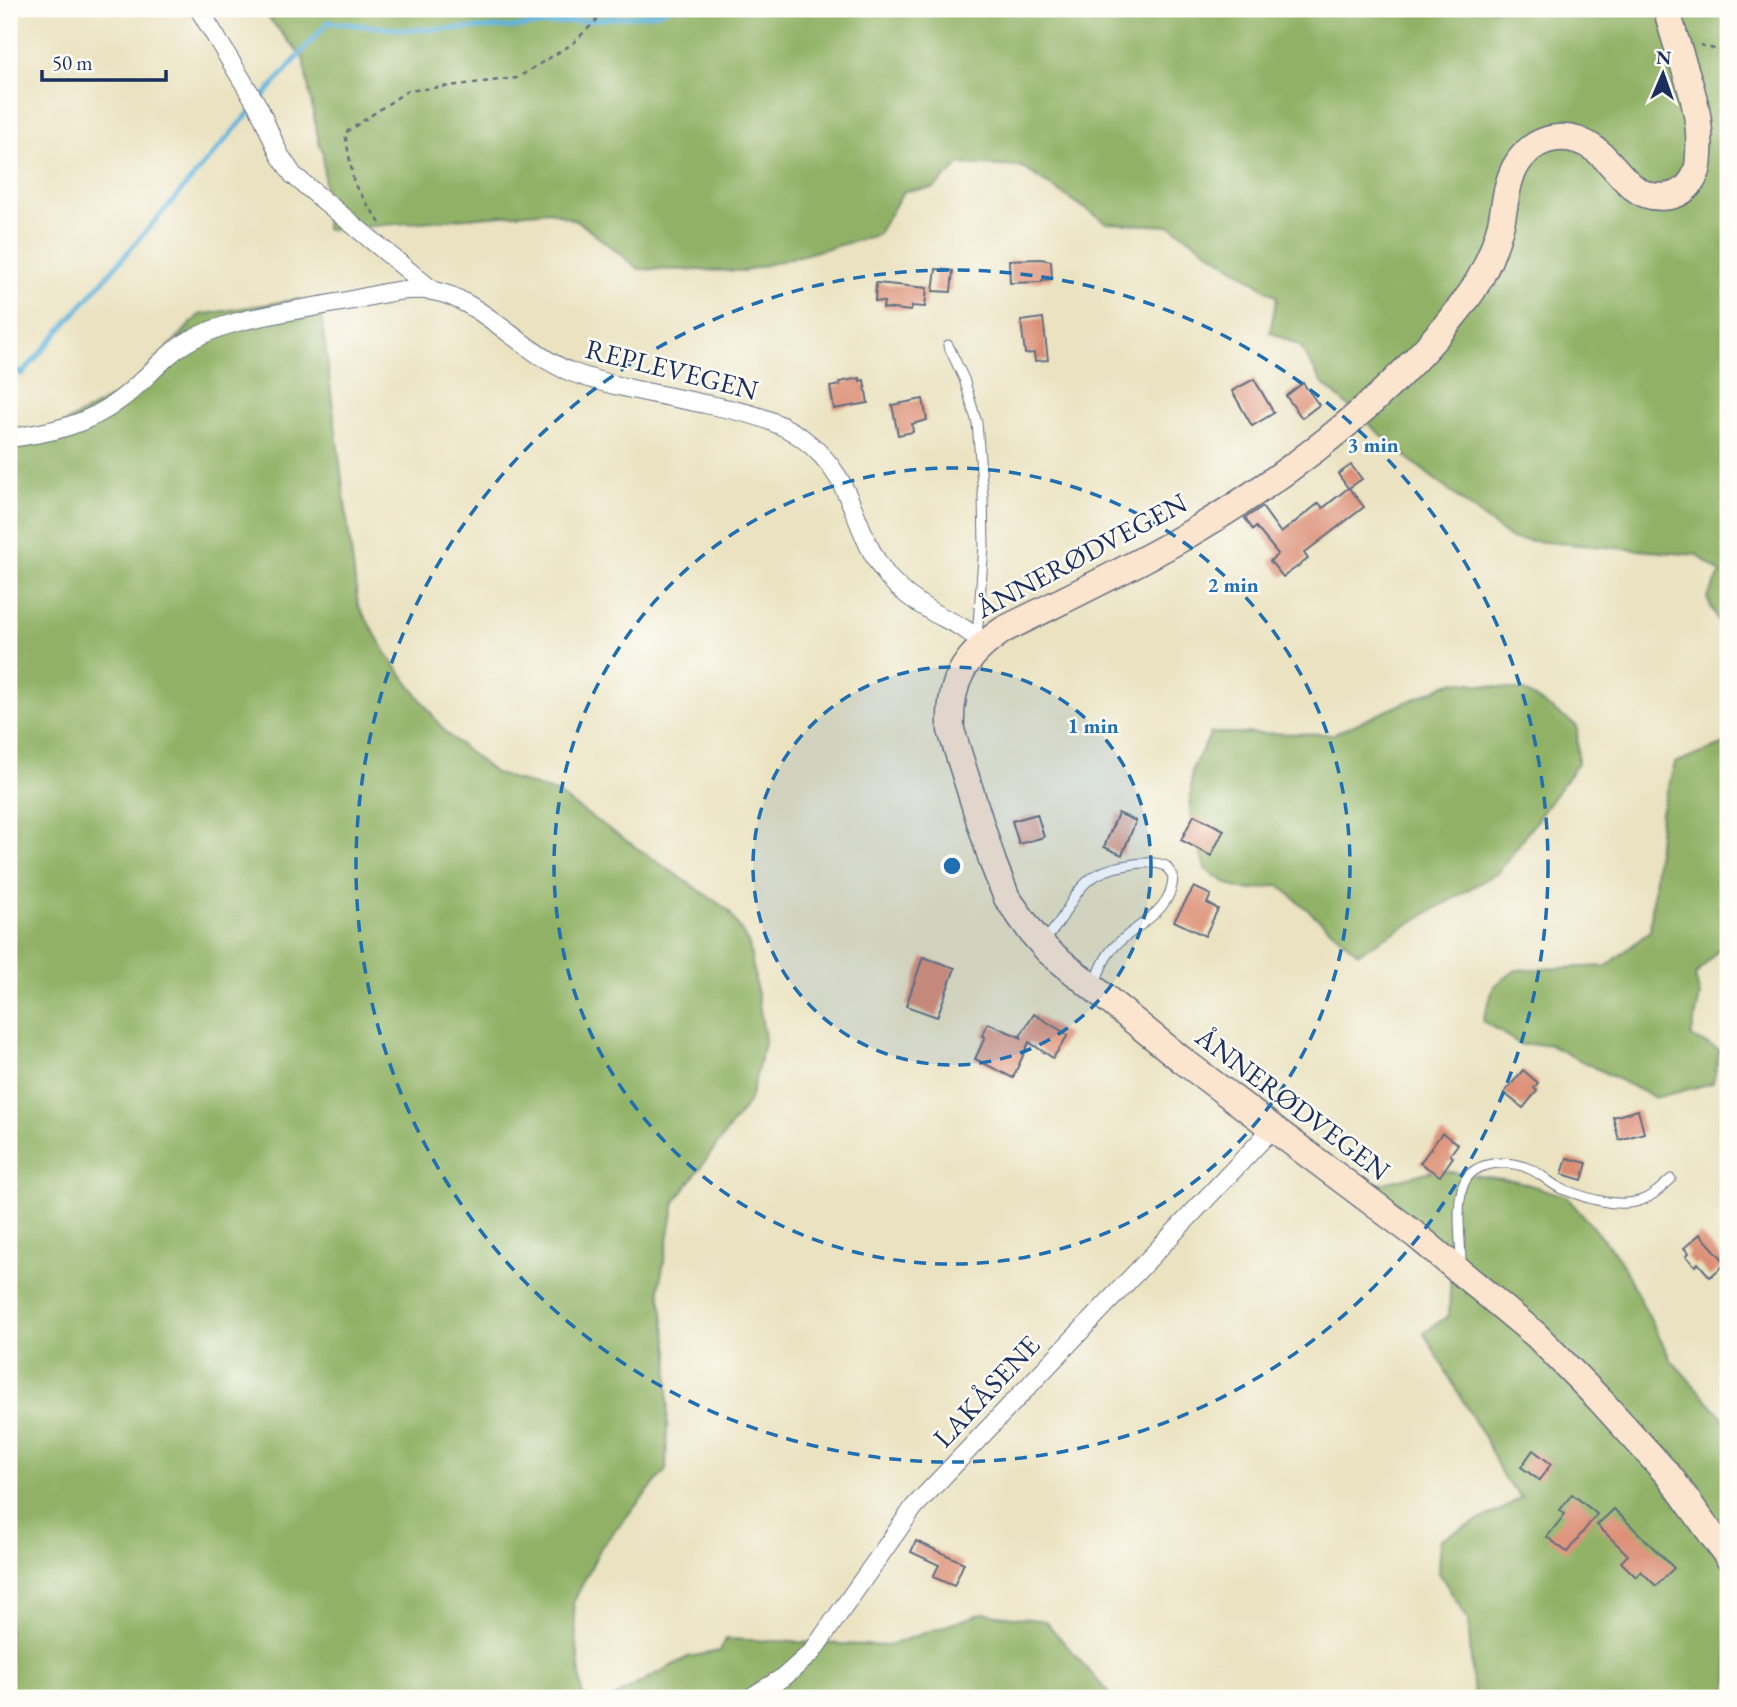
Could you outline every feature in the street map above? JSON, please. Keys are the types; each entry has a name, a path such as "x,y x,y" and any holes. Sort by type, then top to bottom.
{"main road":[{"name":"ÅNNERØDVEGEN","path":"1667,9 1697,104 1699,163 1693,181 1679,193 1667,197 1647,194 1635,189 1592,147 1577,140 1551,138 1537,144 1523,155 1509,181 1495,243 1478,283 1440,333 1388,390 1322,445 1176,542 980,641 957,680 951,697 951,730 977,816 1007,898 1041,943 1182,1060 1417,1236 1536,1335 1671,1478 1728,1557"}],"street":[{"path":"200,9 259,108 279,154 293,175 433,291"},
{"name":"REPLEVEGEN","path":"9,438 42,434 87,420 120,401 169,354 188,341 211,331 253,319 413,289 433,291 464,303 540,356 569,371 622,387 744,412 779,425 802,438 836,471 873,554 889,578 913,600 980,641"},
{"name":"LAKÅSENE","path":"751,1698 784,1677 812,1652 914,1507 1273,1128"}],"lane":[{"path":"948,345 968,391 980,447 984,546 980,641"},
{"path":"1041,943 1056,927 1080,888 1092,876 1118,866 1141,863 1166,866 1173,876 1170,894 1151,918 1112,949 1099,971 1094,988"},
{"path":"1461,1273 1462,1191 1467,1177 1479,1168 1494,1163 1518,1165 1580,1196 1611,1203 1634,1203 1649,1198 1671,1179"}],"path":[{"path":"383,228 354,184 345,133 407,91 517,78 572,44 608,9"},
{"path":"1676,41 1728,53"}],"green space":[{"path":"261,9 1728,9 1728,621 1719,623 1707,598 1721,573 1697,555 1511,539 1410,460 1323,384 1300,346 1270,332 1277,297 1171,226 1107,223 1022,167 960,164 934,188 904,191 877,235 744,271 639,269 579,222 550,211 326,230 323,153 303,58"},
{"path":"299,299 321,313 358,605 388,656 447,734 495,773 556,793 728,910 749,944 765,1039 750,1100 675,1202 659,1288 669,1351 666,1470 601,1547 573,1603 584,1698 9,1698 9,431 47,433 131,387 199,315"},
{"path":"1455,681 1524,691 1577,726 1578,763 1499,872 1358,953 1279,885 1240,889 1205,869 1190,814 1192,769 1211,733 1333,734"},
{"path":"1728,743 1728,948 1719,949 1695,976 1700,996 1691,1037 1720,1050 1713,1083 1655,1098 1548,1044 1521,1045 1483,1021 1494,986 1516,970 1607,966 1650,931 1661,812 1675,763"},
{"path":"1436,1170 1517,1181 1566,1196 1619,1258 1671,1360 1728,1423 1728,1698 1474,1698 1468,1620 1438,1571 1440,1539 1503,1509 1521,1497 1504,1479 1486,1441 1424,1333 1449,1315 1451,1271 1360,1189"},
{"path":"983,1613 1045,1621 1113,1698 612,1698 688,1657 720,1651 726,1639 887,1646"}],"building":[{"path":"1009,260 1051,261 1052,279 1010,283"},
{"path":"936,269 953,271 951,292 933,291"},
{"path":"876,283 927,288 925,307 912,306 911,311 883,308 884,302 875,301"},
{"path":"1043,318 1048,360 1035,361 1034,353 1025,354 1021,321"},
{"path":"860,378 860,381 864,380 868,403 834,409 830,387 840,385 839,382"},
{"path":"1254,379 1274,413 1252,426 1232,391"},
{"path":"1303,383 1319,405 1302,418 1286,396"},
{"path":"923,399 927,420 912,424 913,432 898,435 892,405"},
{"path":"1351,465 1362,479 1349,488 1364,507 1304,553 1308,559 1283,577 1270,561 1278,554 1256,527 1253,530 1245,518 1262,507 1281,533 1319,503 1323,508 1348,488 1338,474"},
{"path":"1118,813 1136,821 1122,855 1104,847"},
{"path":"1037,814 1044,837 1019,844 1012,821"},
{"path":"1194,815 1224,830 1211,856 1181,840"},
{"path":"1194,887 1211,895 1207,903 1218,909 1205,936 1174,921"},
{"path":"923,957 955,968 937,1017 906,1006"},
{"path":"1034,1014 1068,1035 1053,1058 1029,1042 1013,1078 975,1059 988,1023 1022,1038 1020,1036"},
{"path":"1523,1070 1538,1083 1534,1088 1537,1091 1523,1108 1504,1093"},
{"path":"1638,1110 1644,1133 1619,1140 1613,1117"},
{"path":"1442,1133 1458,1144 1440,1176 1420,1163"},
{"path":"1567,1158 1587,1163 1582,1180 1562,1174"},
{"path":"1700,1234 1726,1263 1710,1277 1698,1263 1695,1266 1686,1256 1689,1253 1684,1248"},
{"path":"1533,1450 1551,1464 1539,1480 1521,1467"},
{"path":"1572,1494 1597,1514 1567,1552 1547,1537 1565,1514 1560,1510"},
{"path":"1614,1509 1674,1568 1656,1586 1641,1571 1636,1577 1621,1562 1628,1555 1597,1525"},
{"path":"916,1541 964,1563 954,1586 933,1577 939,1565 911,1552"}],"waterway":[{"path":"9,366 22,374 328,22 406,30 518,27 655,14 669,9"}]}
